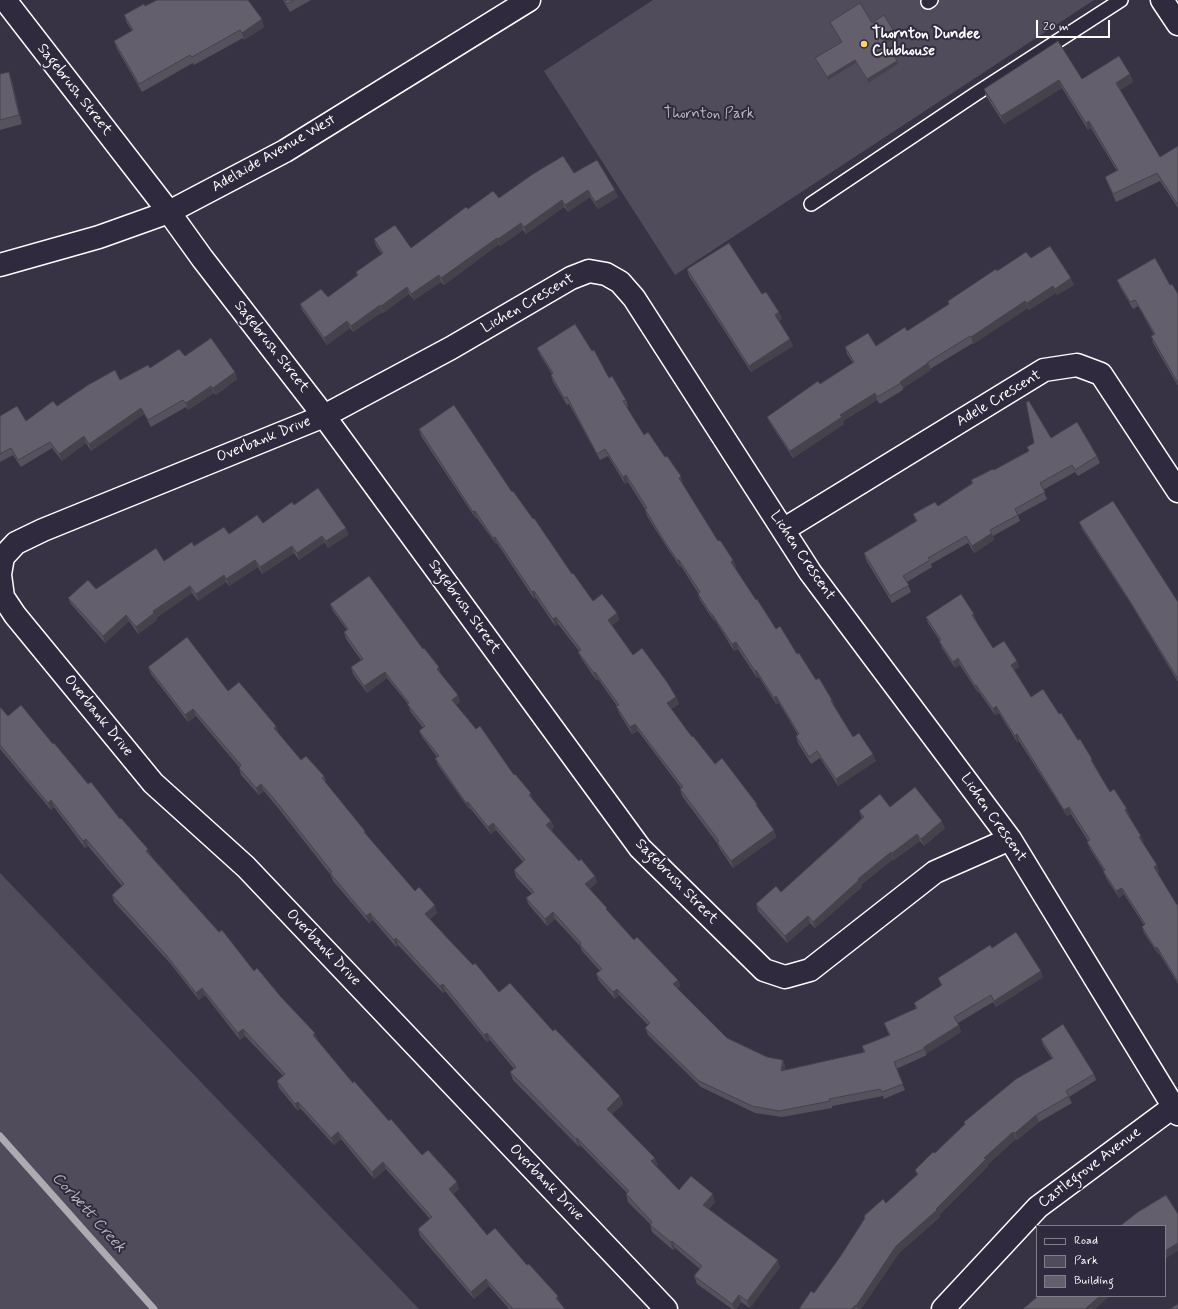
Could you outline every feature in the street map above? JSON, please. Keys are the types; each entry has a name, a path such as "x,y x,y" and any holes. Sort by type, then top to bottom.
{"street":[{"name":"Sagebrush Street","path":"5,0 324,416 640,848 764,970 785,976 810,970 935,872 1010,839"},
{"name":"Adelaide Avenue West","path":"0,265 99,237 169,212 285,151 529,0"},
{"path":"1162,0 1178,24"},
{"name":"Lichen Crescent","path":"324,416 451,348 570,278 589,271 606,274 620,282 634,298 810,572 1010,839 1176,1109"},
{"name":"Adele Crescent","path":"783,530 1044,370 1076,365 1101,374 1178,491"},
{"name":"Overbank Drive","path":"324,416 43,530 16,543 3,556 0,575 3,597 15,615 153,783 246,867 666,1309"},
{"name":"Castlegrove Avenue","path":"943,1309 1038,1207 1176,1109"}],"lane":[{"path":"811,204 977,93 1121,0"}],"green space":[{"name":"Thornton Park","path":"653,0 1094,0 675,275 544,71"},
{"path":"0,873 419,1309 0,1309"}],"building":[{"path":"157,0 248,0 262,19 242,33 240,30 192,57 190,55 139,84 114,41 133,30 124,15 144,4 145,6"},
{"path":"285,0 294,0 287,4"},
{"name":"Thornton Dundee Clubhouse","path":"860,3 872,23 884,15 895,33 884,40 897,61 867,79 855,60 827,77 815,58 842,42 830,22"},
{"path":"1058,41 1082,79 1119,56 1130,74 1116,83 1160,157 1178,146 1178,205 1157,173 1113,194 1105,177 1118,170 1089,121 1086,123 1059,80 1001,116 984,89"},
{"path":"9,72 19,115 0,120 0,74"},
{"path":"563,156 574,173 597,160 615,190 595,202 588,190 565,205 562,200 524,227 521,223 498,239 497,238 441,278 439,275 411,294 407,287 351,326 347,321 324,338 300,304 321,289 328,297 358,275 356,272 383,253 374,239 395,225 411,248 466,207 468,209 493,191 499,198 533,174"},
{"path":"729,243 762,294 766,292 779,312 775,315 790,339 749,366 687,269"},
{"path":"1050,246 1071,278 1055,289 1053,286 1027,303 1025,301 971,337 970,336 928,362 900,382 901,383 877,397 875,393 840,415 842,417 790,451 767,417 818,381 820,384 854,362 845,347 868,333 876,346 905,327 907,331 949,304 948,301 996,269 997,271 1026,252 1031,258"},
{"path":"1155,258 1170,285 1172,284 1178,294 1178,383 1151,336 1155,334 1135,300 1130,302 1117,280"},
{"path":"575,324 592,351 594,350 609,378 612,376 626,400 623,401 644,435 648,432 665,457 667,456 681,476 679,478 718,541 720,540 733,560 731,562 776,629 780,626 797,654 799,653 816,680 819,678 853,737 859,733 873,754 836,779 817,751 809,757 796,736 799,734 776,696 774,698 736,642 732,644 711,614 698,594 700,592 661,536 645,509 647,508 626,475 623,477 605,449 597,454 567,397 564,398 551,375 553,373 537,348"},
{"path":"211,338 235,372 213,388 211,386 186,403 183,400 148,420 141,408 89,444 84,436 59,454 50,442 18,460 11,448 0,454 0,416 17,406 26,421 53,401 57,406 88,385 115,370 120,380 148,365 150,368 179,349 185,356"},
{"path":"1029,401 1051,438 1077,422 1097,456 1075,470 1072,465 1040,483 1045,492 1015,509 1018,515 990,530 992,533 972,546 966,536 928,558 930,560 903,576 909,585 890,596 864,553 917,521 913,514 935,502 938,506 973,483 971,480 993,469 994,470 1029,451 1027,447 1034,443 1026,402"},
{"path":"454,405 512,492 513,491 533,519 534,518 572,574 573,573 593,601 602,594 617,613 608,620 633,655 642,648 667,682 676,697 667,703 692,737 693,736 715,764 722,758 757,804 756,805 774,830 731,861 717,842 719,841 680,789 683,787 635,724 630,727 616,706 619,705 595,672 594,673 578,652 581,650 556,617 553,619 534,591 532,592 495,537 493,538 475,511 473,512 419,429"},
{"path":"318,488 346,528 326,541 322,536 297,553 292,546 260,567 255,560 226,579 224,575 196,594 190,586 153,611 154,613 136,627 126,615 103,636 68,598 88,580 96,589 156,548 164,561 192,542 194,546 224,527 229,534 257,515 263,523 292,502 294,505"},
{"path":"1113,501 1178,602 1178,679 1079,522"},
{"path":"369,576 423,649 424,648 439,667 437,669 458,695 452,700 476,729 480,726 514,775 515,774 531,793 529,795 551,821 546,825 579,861 581,859 595,876 585,884 634,940 637,937 678,980 673,984 727,1038 767,1057 783,1060 781,1071 865,1052 862,1046 890,1035 884,1023 917,1008 914,1003 942,985 938,978 990,945 992,948 1016,932 1041,971 994,1001 991,995 954,1017 959,1025 924,1047 924,1049 894,1062 903,1084 882,1092 880,1089 779,1111 752,1106 699,1081 645,1028 650,1023 617,989 613,992 596,974 602,969 553,912 545,919 526,898 534,892 514,870 525,860 493,823 488,827 468,802 466,803 435,758 439,756 419,731 425,726 407,704 409,703 385,672 364,686 351,667 363,659 344,632 348,629 330,604"},
{"path":"961,594 974,614 972,615 993,648 1004,641 1017,661 1011,665 1031,697 1043,689 1059,714 1061,713 1078,740 1080,739 1110,792 1114,789 1127,809 1125,810 1141,836 1139,837 1157,865 1154,867 1177,905 1178,904 1178,982 1157,947 1155,948 1142,927 1145,924 1122,888 1116,891 1103,871 1105,870 1087,842 1090,840 1069,807 1064,810 1017,734 1015,736 996,706 993,709 976,685 975,686 958,658 953,662 939,641 941,640 926,617"},
{"path":"187,637 228,691 239,682 276,726 274,728 301,760 306,756 324,776 322,778 365,831 364,832 415,891 419,887 435,905 425,914 451,942 473,965 475,963 499,992 510,983 553,1031 555,1029 620,1096 607,1109 655,1158 651,1161 679,1190 691,1176 713,1194 703,1205 778,1260 747,1301 739,1295 732,1304 694,1276 702,1266 650,1225 652,1222 626,1194 629,1191 510,1072 516,1067 487,1033 484,1035 443,984 440,986 396,938 394,940 370,913 366,916 330,873 332,872 275,800 261,784 256,788 239,768 241,765 193,709 185,715 148,667"},
{"path":"21,705 88,784 91,782 120,819 121,818 148,849 146,851 219,932 222,930 254,971 257,968 281,997 315,1033 313,1035 353,1083 354,1081 389,1121 391,1119 422,1155 428,1150 457,1182 449,1189 487,1235 495,1228 527,1265 529,1264 558,1296 556,1298 565,1309 513,1309 486,1279 471,1292 418,1229 432,1217 383,1162 372,1172 338,1132 331,1138 298,1102 295,1104 277,1081 285,1074 243,1029 238,1033 202,988 196,993 167,956 112,895 124,884 86,839 83,841 51,800 48,803 0,745 0,707 8,716"},
{"path":"915,787 942,821 921,839 917,834 892,853 891,852 858,879 859,880 813,922 808,916 785,936 756,904 776,886 781,892 864,817 859,811 880,794 890,807"},
{"path":"1063,1024 1094,1074 1066,1091 1069,1096 1036,1115 1015,1133 1013,1132 984,1158 986,1159 936,1209 937,1210 896,1246 856,1306 855,1305 852,1309 799,1309 811,1291 814,1293 840,1257 865,1218 864,1216 883,1199 886,1203 918,1174 915,1170 965,1124 964,1122 1016,1079 1053,1058 1041,1039"},
{"path":"1166,1195 1178,1214 1178,1243 1166,1250 1166,1225 1121,1225 1138,1212"},
{"path":"1037,1297 1099,1297 1085,1309 1023,1309"},
{"path":"1178,1304 1178,1309 1170,1309"}],"waterway":[{"name":"Corbett Creek","path":"0,1136 154,1309"}],"place":[{"name":"Thornton Dundee Clubhouse","path":"864,44"}]}
